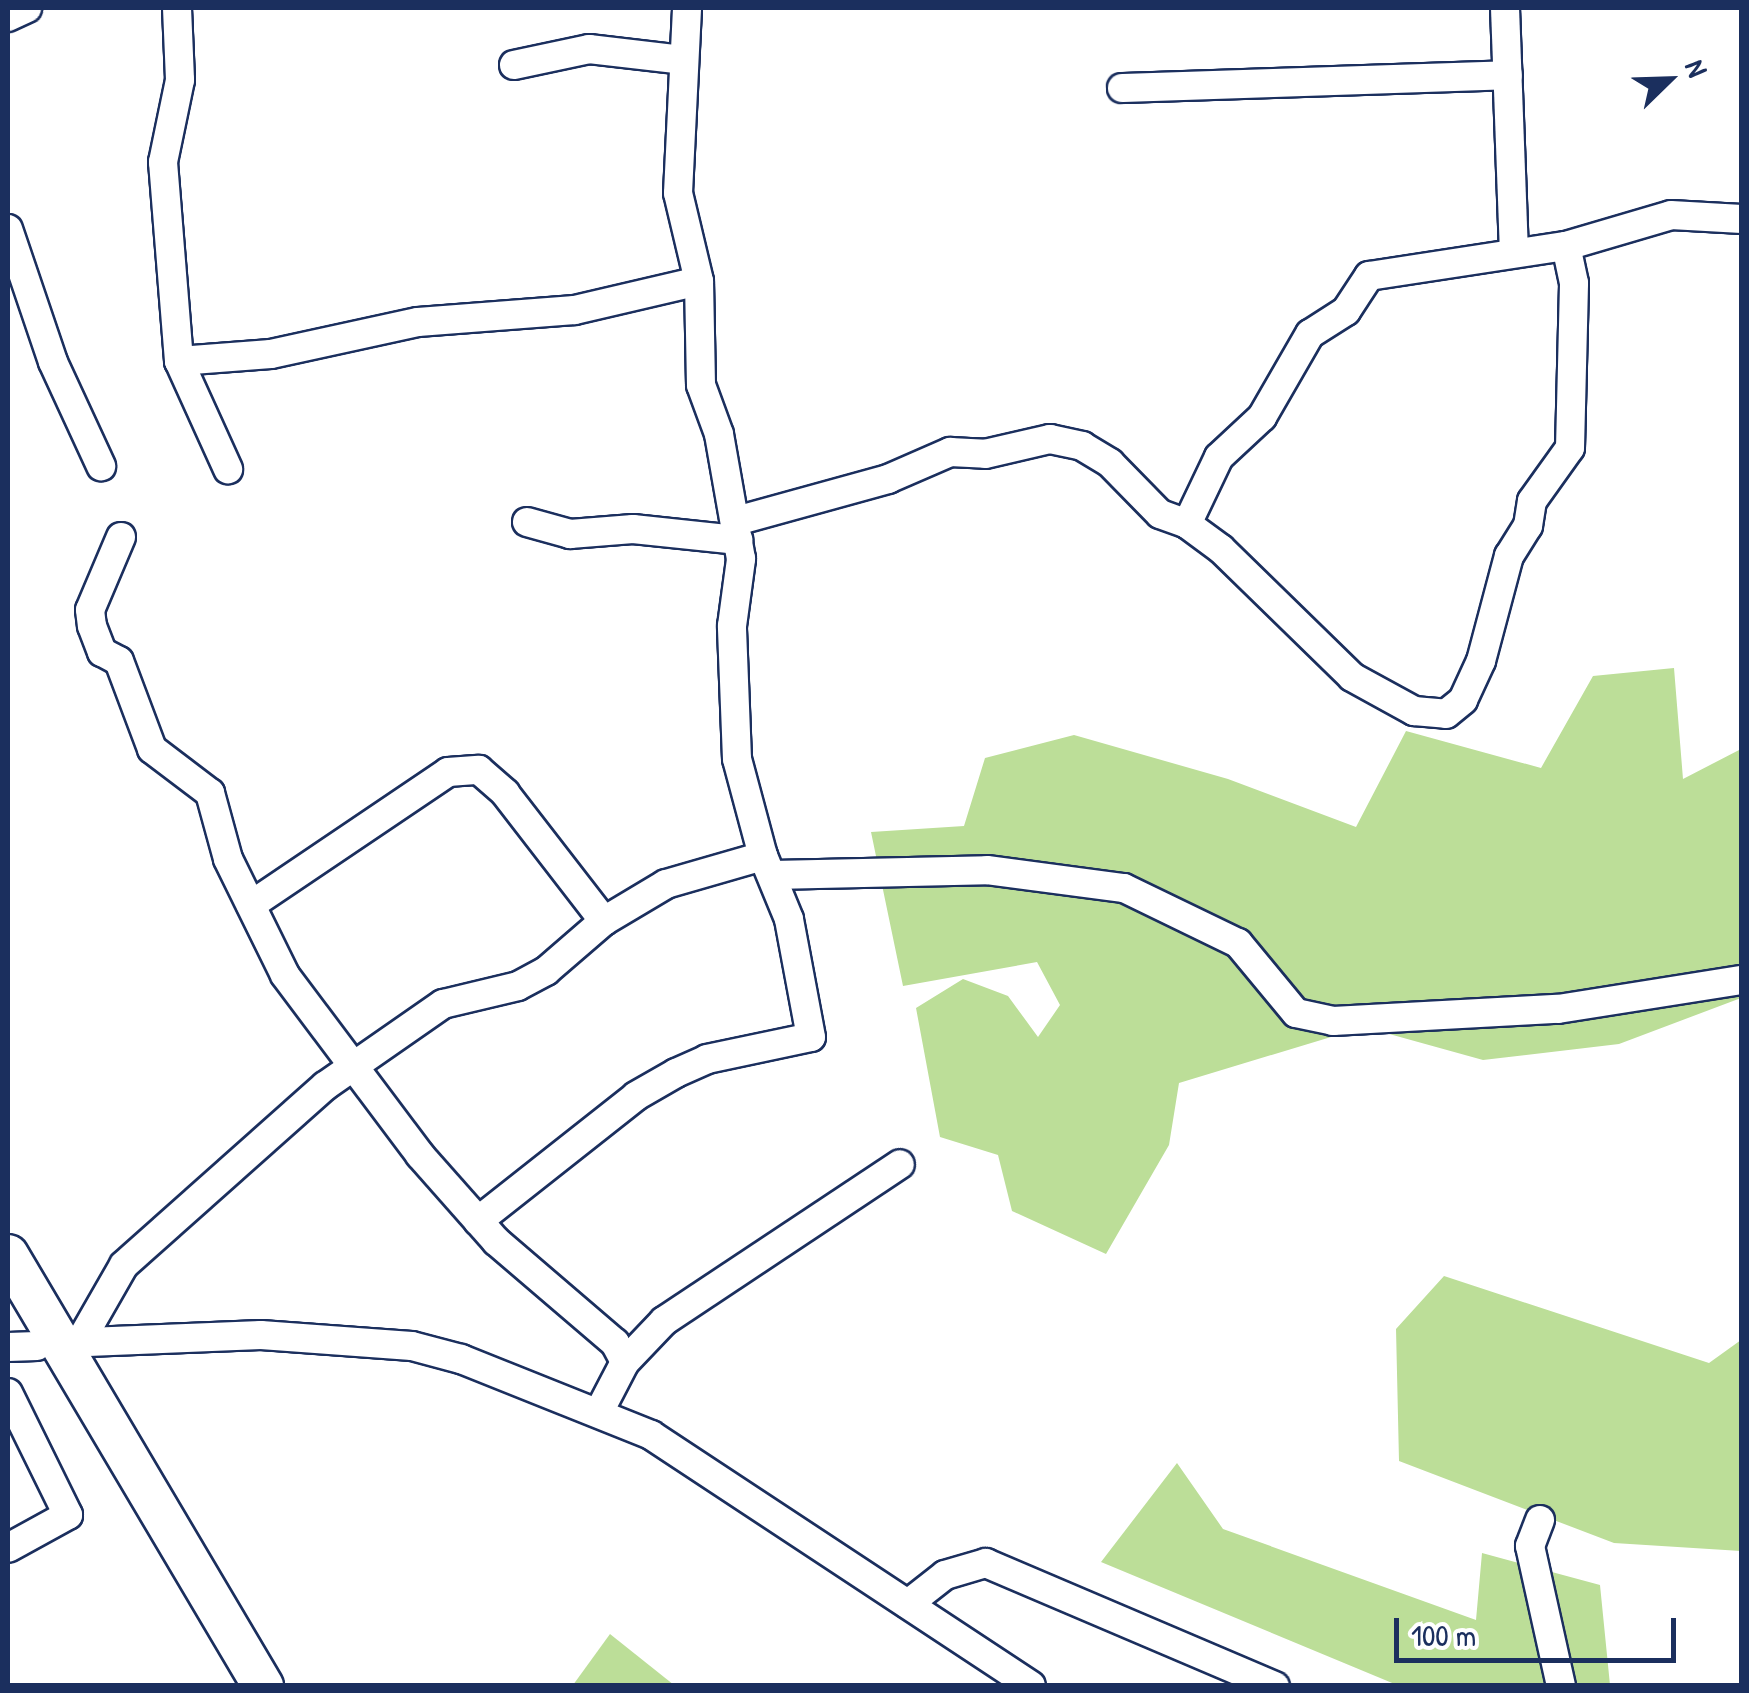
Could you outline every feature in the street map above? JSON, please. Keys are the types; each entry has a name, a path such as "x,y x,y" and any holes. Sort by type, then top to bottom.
{"highway":[{"path":"8,1254 47,1344 235,1686"},
{"path":"8,1299 47,1344 263,1686"}],"street":[{"path":"8,16 27,8"},
{"path":"177,8 180,80 163,162 178,361 228,469"},
{"path":"478,1221 636,1096 676,1073 707,1059 810,1037 788,918 737,759 731,668 738,531 702,385 698,281 678,192 687,8"},
{"path":"1505,8 1514,252"},
{"path":"514,65 589,49 682,60"},
{"path":"1122,88 1508,75"},
{"path":"1187,524 1219,457 1262,417 1310,334 1346,311 1369,276 1566,246 1671,214 1742,219"},
{"path":"8,229 53,362 100,466"},
{"path":"527,522 570,534 633,529 738,531 888,479 950,452 985,454 1050,439 1082,446 1110,463 1160,514 1187,524 1352,677 1414,711 1446,714 1463,700 1481,661 1509,556 1528,526 1532,500 1570,448 1574,284 1566,246"},
{"path":"178,361 271,354 418,322 575,310 698,281"},
{"path":"121,537 90,610 92,626 102,652 119,661 152,750 210,793 228,859 285,975 352,1072 478,1221 575,1315 615,1344 625,1362"},
{"path":"251,906 448,772 480,770 505,792 604,921"},
{"path":"47,1344 250,1146 443,1004 518,986 546,970 604,921 666,884 768,865 986,870 1124,888 1238,943 1296,1013 1333,1022 1575,1007 1742,980"},
{"path":"600,1410 625,1362 698,1294 900,1164"},
{"path":"47,1344 261,1335 412,1346 600,1410 651,1435 1031,1686"},
{"path":"8,1393 68,1515 8,1548"},
{"path":"1540,1520 1530,1546 1561,1686"},
{"path":"908,1604 945,1574 986,1563 1238,1678 1275,1686"}],"green space":[{"path":"1674,668 1683,779 1741,749 1741,998 1619,1044 1483,1060 1364,1027 1179,1083 1169,1145 1106,1254 1012,1211 998,1155 940,1137 916,1008 963,979 1008,996 1038,1037 1060,1005 1037,962 903,986 871,832 964,826 985,758 1074,735 1228,779 1356,827 1406,731 1541,768 1593,676"},
{"path":"1444,1276 1709,1363 1741,1340 1741,1551 1614,1543 1399,1461 1396,1329"},
{"path":"1177,1463 1223,1529 1476,1620 1482,1553 1600,1585 1610,1685 1397,1685 1101,1562"},
{"path":"610,1634 674,1685 573,1685"}]}
